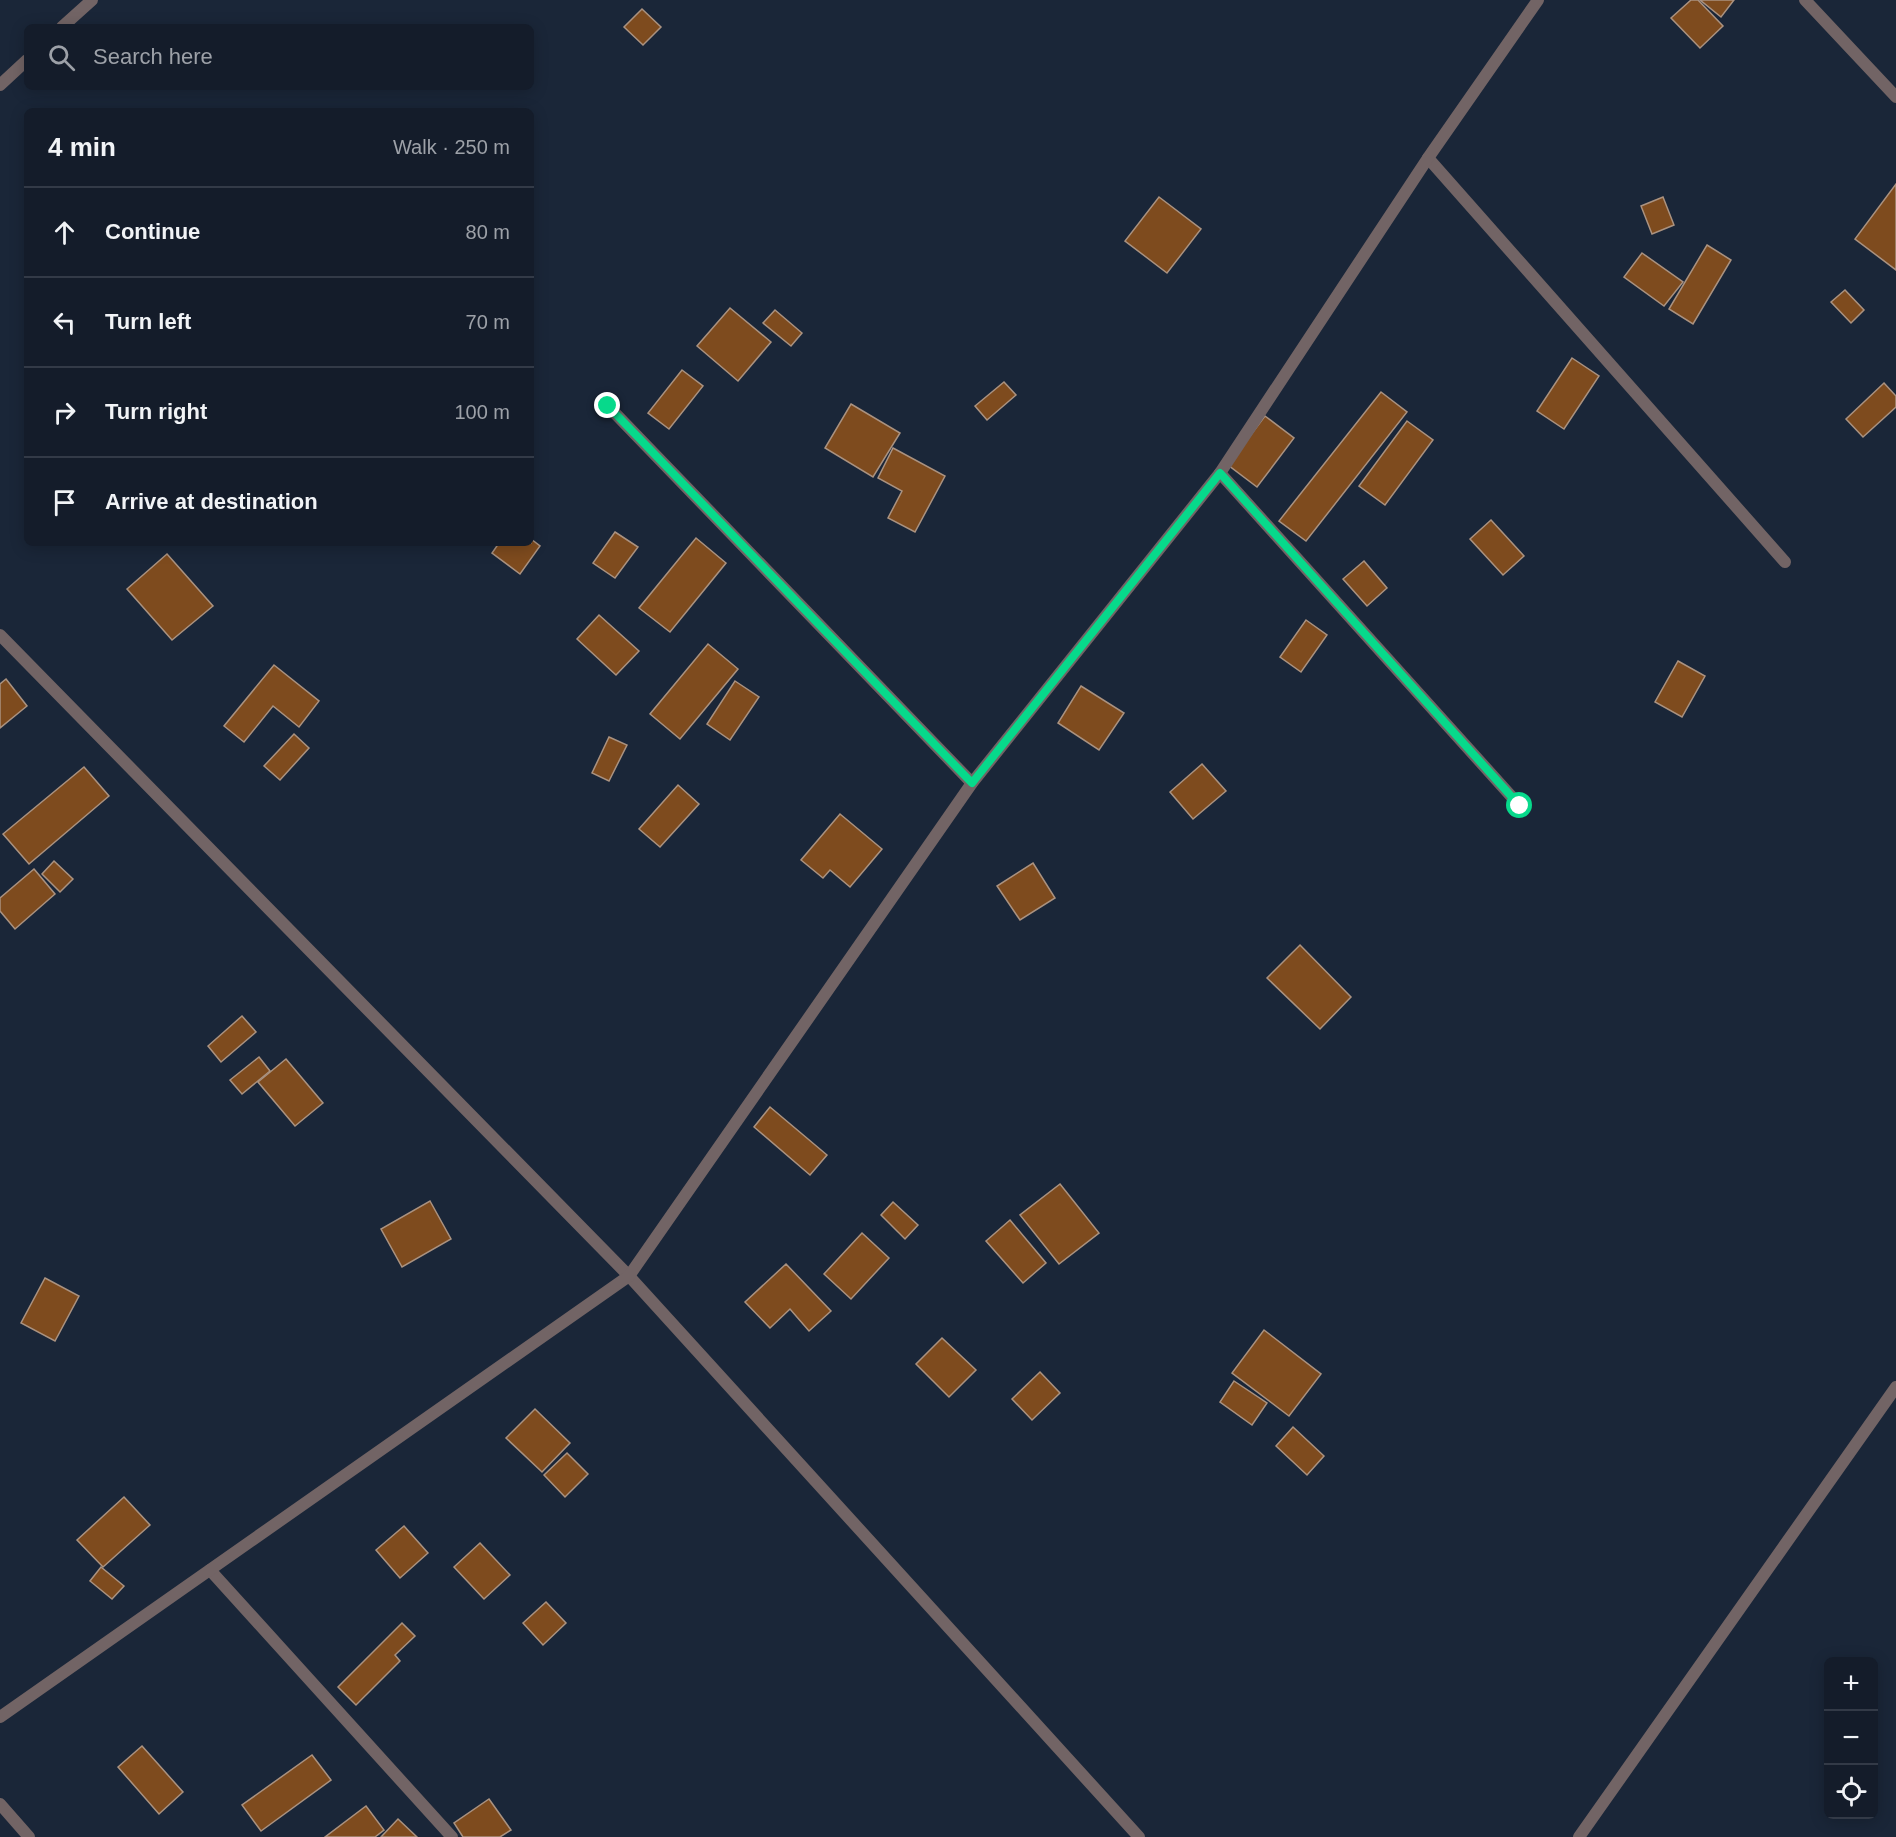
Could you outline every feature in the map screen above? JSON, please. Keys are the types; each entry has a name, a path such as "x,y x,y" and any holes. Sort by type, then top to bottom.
{"street":[{"path":"66,24 92,0"},
{"path":"0,1717 629,1276 972,783 1220,473 1428,158 1538,0"},
{"path":"1805,0 1896,96"},
{"path":"0,85 24,63"},
{"path":"1428,158 1785,562"},
{"path":"608,406 972,783"},
{"path":"1220,473 1520,806"},
{"path":"0,635 629,1276 1139,1837"},
{"path":"1579,1837 1896,1387"},
{"path":"210,1570 452,1837"},
{"path":"0,1804 29,1837"}],"building":[{"path":"1691,0 1698,0 1723,26 1700,48 1671,18"},
{"path":"1700,0 1734,0 1721,17"},
{"path":"642,9 661,27 643,45 624,27"},
{"path":"1896,184 1896,270 1855,239"},
{"path":"1159,197 1201,229 1167,273 1125,241"},
{"path":"1663,197 1674,225 1652,234 1641,206"},
{"path":"1707,245 1731,260 1693,324 1669,309"},
{"path":"1642,253 1683,282 1664,306 1624,277"},
{"path":"1845,290 1864,310 1851,323 1831,302"},
{"path":"730,308 771,342 738,381 697,346"},
{"path":"775,310 802,333 791,346 763,323"},
{"path":"1572,358 1599,376 1564,429 1537,411"},
{"path":"682,370 703,386 669,429 648,413"},
{"path":"1004,382 1016,395 987,420 975,406"},
{"path":"1884,383 1896,396 1896,407 1863,437 1846,419"},
{"path":"1381,392 1407,412 1306,541 1279,521"},
{"path":"851,404 900,433 873,477 825,448"},
{"path":"1265,416 1294,438 1257,487 1228,465"},
{"path":"1407,421 1433,440 1385,505 1359,486"},
{"path":"893,448 945,476 915,532 888,518 902,491 878,478"},
{"path":"1491,520 1524,556 1503,575 1470,539"},
{"path":"615,532 638,547 615,578 593,563"},
{"path":"696,538 726,563 670,632 639,608"},
{"path":"534,541 540,546 520,574 492,553 497,546 534,546"},
{"path":"167,554 213,606 172,640 127,589"},
{"path":"1364,561 1387,588 1367,606 1343,579"},
{"path":"599,615 639,651 616,675 577,639"},
{"path":"1306,620 1327,635 1301,672 1280,657"},
{"path":"708,644 738,669 680,739 650,714"},
{"path":"1678,661 1705,676 1682,717 1655,702"},
{"path":"274,665 319,701 299,727 273,706 244,742 224,726"},
{"path":"6,679 27,706 0,728 0,684"},
{"path":"735,681 759,697 730,740 707,724"},
{"path":"1081,686 1124,713 1099,750 1058,723"},
{"path":"294,734 309,748 280,780 264,766"},
{"path":"609,737 627,745 609,781 592,773"},
{"path":"1202,764 1226,791 1193,819 1170,792"},
{"path":"84,767 109,796 29,864 3,834"},
{"path":"678,785 699,804 660,847 639,829"},
{"path":"840,814 882,849 850,887 830,870 823,878 801,860"},
{"path":"54,861 73,879 60,892 42,874"},
{"path":"1033,863 1055,898 1020,920 997,886"},
{"path":"34,869 55,894 15,929 0,911 0,898"},
{"path":"1300,945 1351,997 1320,1029 1267,978"},
{"path":"242,1016 256,1032 221,1062 208,1046"},
{"path":"259,1057 270,1071 242,1094 230,1080"},
{"path":"286,1059 323,1103 295,1126 258,1082"},
{"path":"770,1107 827,1155 810,1175 754,1127"},
{"path":"1060,1184 1099,1233 1059,1264 1020,1215"},
{"path":"430,1201 451,1239 402,1267 381,1229"},
{"path":"893,1202 918,1225 905,1239 881,1215"},
{"path":"1010,1220 1046,1263 1023,1283 986,1241"},
{"path":"862,1233 889,1258 851,1299 824,1274"},
{"path":"786,1264 831,1311 809,1331 790,1309 770,1328 745,1302"},
{"path":"45,1278 79,1296 55,1341 21,1323"},
{"path":"1264,1330 1321,1374 1289,1416 1232,1373"},
{"path":"942,1338 976,1370 949,1397 916,1364"},
{"path":"1040,1372 1060,1393 1032,1420 1012,1399"},
{"path":"1234,1381 1267,1403 1252,1425 1220,1402"},
{"path":"535,1409 570,1443 542,1472 506,1438"},
{"path":"1293,1427 1324,1456 1307,1475 1276,1446"},
{"path":"567,1453 588,1474 565,1497 544,1475"},
{"path":"124,1497 150,1525 103,1567 77,1540"},
{"path":"404,1526 428,1553 400,1578 376,1550"},
{"path":"480,1543 510,1575 484,1599 454,1567"},
{"path":"101,1567 124,1586 112,1599 90,1581"},
{"path":"546,1602 566,1623 543,1645 523,1623"},
{"path":"402,1623 415,1636 395,1655 400,1661 356,1705 338,1687"},
{"path":"142,1746 183,1792 159,1814 118,1767"},
{"path":"312,1755 331,1780 261,1831 242,1805"},
{"path":"489,1799 511,1830 500,1837 463,1837 454,1823"},
{"path":"366,1806 384,1830 375,1837 325,1837"},
{"path":"398,1819 417,1837 381,1837"}],"route":[{"path":"608,406 972,783 1220,473 1520,806"}]}
